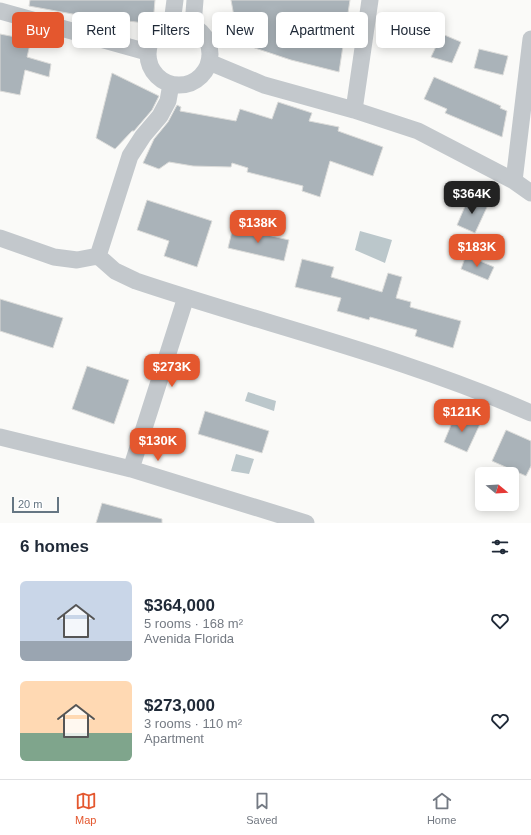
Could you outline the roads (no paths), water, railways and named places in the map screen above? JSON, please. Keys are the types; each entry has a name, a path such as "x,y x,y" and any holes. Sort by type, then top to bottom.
{"street":[{"path":"173,12 174,0"},
{"path":"195,12 196,0"},
{"path":"354,110 370,0"},
{"path":"0,11 147,52"},
{"path":"148,48 147,52 149,63 161,80 172,84 183,85 195,81 204,73 209,62 210,47 204,34"},
{"path":"514,181 531,39"},
{"path":"209,62 264,85 354,110 418,132 514,181 531,193"},
{"path":"98,256 130,156 143,136 160,116 168,101 172,84"},
{"path":"0,238 54,257 77,260 98,256"},
{"path":"98,256 115,270 136,281 186,298 372,355 499,399 531,413"},
{"path":"131,469 186,298"},
{"path":"0,437 131,469 306,523"}]}
